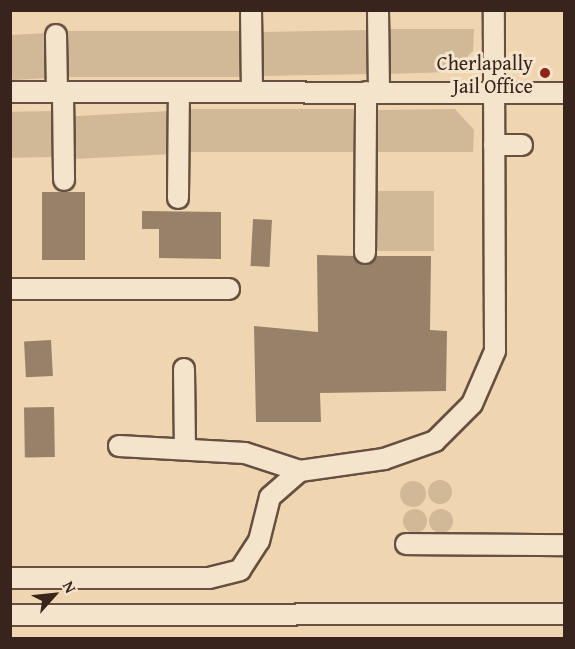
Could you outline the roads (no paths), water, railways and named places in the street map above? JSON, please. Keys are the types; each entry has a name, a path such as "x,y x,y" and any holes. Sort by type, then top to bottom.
{"street":[{"path":"251,10 252,92"},
{"path":"365,253 378,10"},
{"path":"119,446 256,454 300,471 384,459 435,441 472,404 495,351 494,10"},
{"path":"56,35 64,180"},
{"path":"10,92 564,93"},
{"path":"178,198 179,92"},
{"path":"495,145 522,145"},
{"path":"10,289 229,289"},
{"path":"184,369 185,449"},
{"path":"10,578 209,578 240,570 259,541 270,497 300,471"},
{"path":"406,544 564,545"},
{"path":"10,615 564,614"}],"place":[{"name":"Cherlapally Jail Office","path":"545,73"}]}
